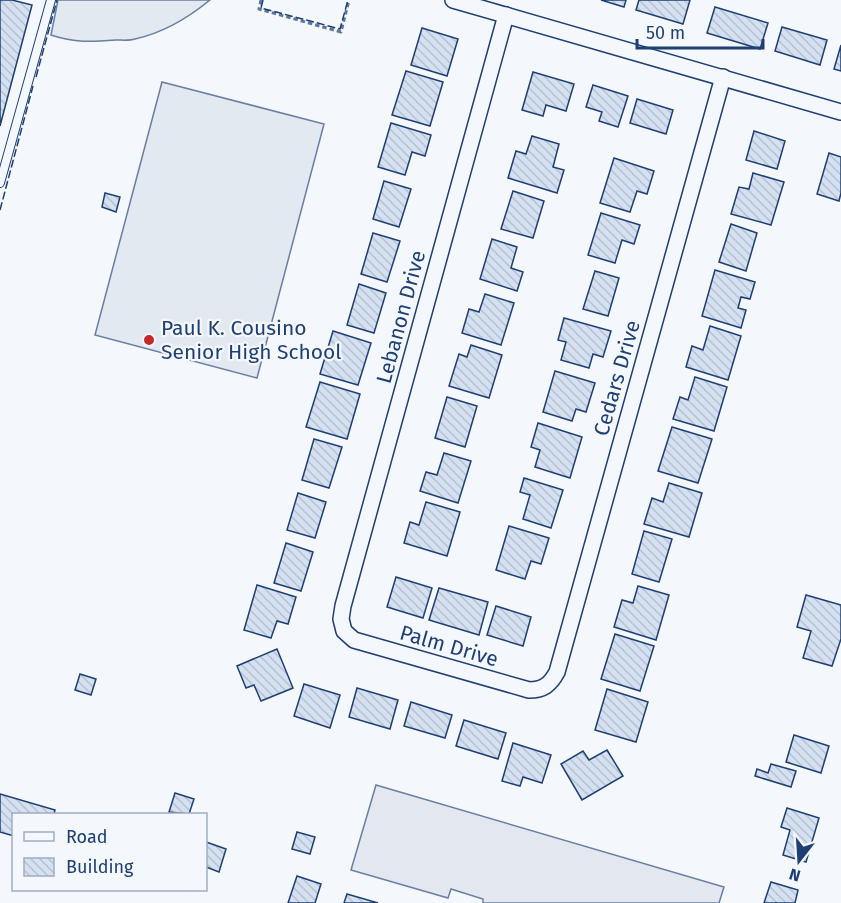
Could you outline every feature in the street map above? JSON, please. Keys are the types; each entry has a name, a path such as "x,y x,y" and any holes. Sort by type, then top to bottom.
{"street":[{"path":"453,0 841,112"},
{"name":"Lebanon Drive","path":"344,631 341,619 343,606 506,15"},
{"name":"Cedars Drive","path":"546,687 557,672 723,77"},
{"name":"Palm Drive","path":"344,631 354,640 529,690 546,687"}],"lane":[{"path":"0,183 51,0"}],"path":[{"path":"261,0 259,9 341,32 349,0"}],"shaded area":[{"path":"58,0 210,0 184,19 155,33 130,40 76,41 51,35"},
{"path":"162,82 324,124 257,378 95,335"},
{"path":"376,785 724,887 719,903 483,903 483,899 451,889 448,898 351,870"}],"building":[{"path":"0,0 12,0 32,5 0,126"},
{"path":"601,0 626,0 624,7"},
{"path":"639,0 690,0 683,24 636,10"},
{"path":"715,7 768,23 760,49 707,33"},
{"path":"782,27 827,40 820,65 775,51"},
{"path":"422,28 458,39 447,76 411,65"},
{"path":"841,45 841,71 834,69"},
{"path":"406,71 443,82 430,126 392,115"},
{"path":"533,72 574,84 566,111 546,105 543,116 522,110"},
{"path":"593,85 628,96 618,127 599,121 602,112 586,107"},
{"path":"637,99 673,110 666,134 630,123"},
{"path":"391,123 431,135 425,156 412,152 405,175 378,167"},
{"path":"754,131 785,141 777,169 746,160"},
{"path":"532,136 559,144 553,167 564,170 557,193 508,178 516,151 526,154"},
{"path":"829,153 841,157 839,201 817,194"},
{"path":"614,158 654,171 647,194 637,191 630,212 600,203"},
{"path":"753,173 784,182 771,225 731,214 739,187 749,189"},
{"path":"384,181 411,189 399,227 373,219"},
{"path":"513,191 544,201 533,238 501,229"},
{"path":"105,193 120,197 116,212 102,207"},
{"path":"601,213 640,225 634,244 622,240 615,263 588,255"},
{"path":"731,224 757,233 746,271 719,262"},
{"path":"373,233 400,241 387,282 361,274"},
{"path":"492,239 517,247 511,268 523,272 517,291 480,279"},
{"path":"715,270 755,282 750,299 741,297 738,308 746,310 741,328 702,316"},
{"path":"595,271 619,278 608,316 583,309"},
{"path":"359,284 386,293 374,333 347,325"},
{"path":"485,294 514,303 501,345 462,333 469,309 479,312"},
{"path":"564,318 611,331 603,357 593,354 589,368 561,360 566,342 558,340"},
{"path":"710,326 741,336 728,380 686,367 692,346 703,350"},
{"path":"333,331 371,343 358,385 320,374"},
{"path":"471,345 502,355 489,398 449,386 459,354 467,357"},
{"path":"555,371 595,383 586,412 576,409 572,421 543,412"},
{"path":"695,377 727,387 714,431 673,419 680,397 688,400"},
{"path":"320,382 360,394 347,439 306,427"},
{"path":"447,397 477,406 465,447 435,438"},
{"path":"538,423 582,437 570,478 535,467 540,450 531,447"},
{"path":"672,427 712,439 698,483 658,471"},
{"path":"314,439 342,447 329,488 302,480"},
{"path":"444,453 471,461 458,503 420,491 426,472 437,475"},
{"path":"524,478 563,490 551,528 523,519 530,495 520,492"},
{"path":"669,483 702,493 689,537 644,524 652,498 663,502"},
{"path":"298,493 326,502 315,538 287,530"},
{"path":"426,502 460,512 447,556 404,543 410,522 419,525"},
{"path":"509,526 549,538 541,564 531,561 525,579 496,570"},
{"path":"644,531 672,539 659,582 632,574"},
{"path":"286,543 313,552 301,591 274,583"},
{"path":"396,577 432,588 423,618 387,607"},
{"path":"257,585 296,597 288,624 277,621 271,638 244,630"},
{"path":"638,586 669,595 656,640 614,627 622,600 633,603"},
{"path":"439,588 488,602 479,635 429,620"},
{"path":"806,595 841,605 841,639 832,666 803,658 811,631 797,627"},
{"path":"496,606 531,617 523,646 487,635"},
{"path":"615,634 654,646 640,691 601,679"},
{"path":"277,649 293,688 261,701 254,685 246,688 237,666"},
{"path":"80,674 96,679 91,695 75,690"},
{"path":"304,684 340,695 330,728 294,716"},
{"path":"357,688 398,700 390,729 349,717"},
{"path":"607,689 648,702 636,742 595,730"},
{"path":"411,702 452,715 445,738 404,726"},
{"path":"464,720 506,733 498,759 456,746"},
{"path":"794,735 829,746 821,773 786,762"},
{"path":"513,743 551,755 542,783 523,777 520,786 502,781"},
{"path":"607,750 623,776 582,800 561,764 583,751 589,760"},
{"path":"771,764 796,771 791,787 755,776 757,769 768,773"},
{"path":"175,793 194,799 189,813 169,812"},
{"path":"0,794 55,810 54,813 12,813 12,835 0,832"},
{"path":"787,808 819,818 806,862 783,855 790,830 781,827"},
{"path":"297,832 315,837 310,854 292,849"},
{"path":"207,842 226,849 219,872 207,867"},
{"path":"297,876 321,884 315,903 288,903"},
{"path":"771,882 798,890 795,903 764,903"},
{"path":"347,894 378,903 344,903"}],"fence":[{"path":"36,77 57,0"},
{"path":"263,0 261,8 340,29 348,0"},
{"path":"0,210 33,86"}],"place":[{"name":"Paul K. Cousino Senior High School","path":"149,340"}]}
